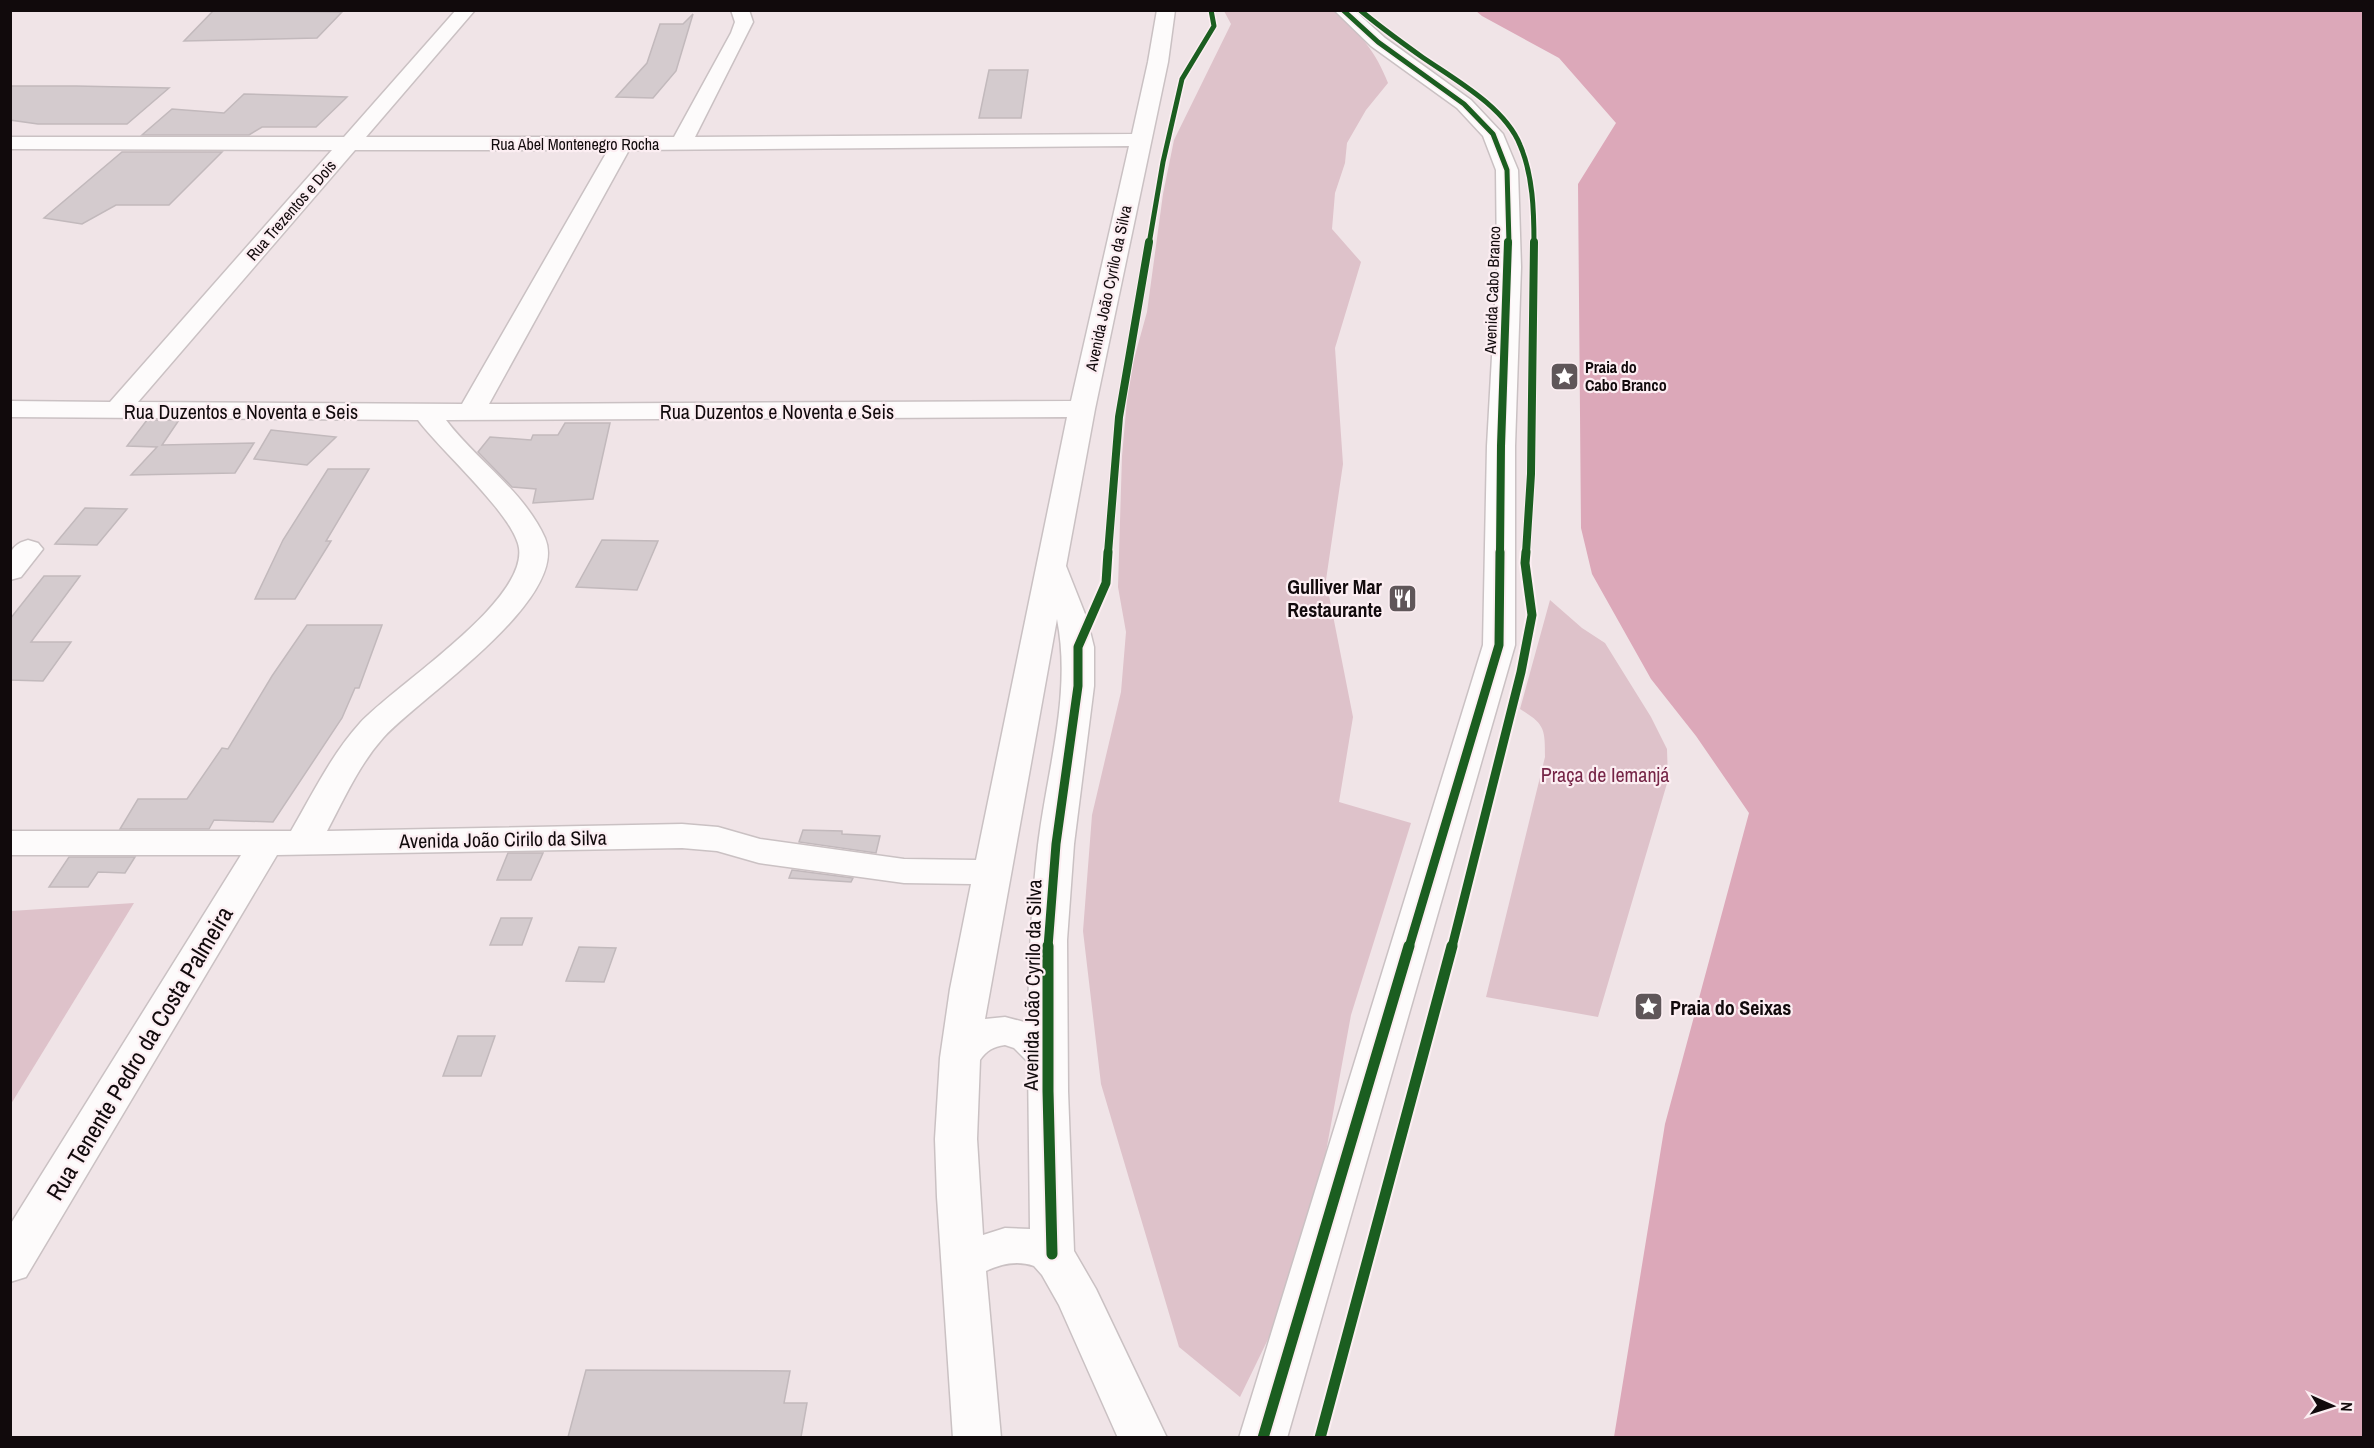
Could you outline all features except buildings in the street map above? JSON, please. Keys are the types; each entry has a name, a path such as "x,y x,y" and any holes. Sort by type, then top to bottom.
{"street":[{"name":"Rua Trezentos e Dois","path":"117,410 466,10"},
{"path":"681,143 740,33 744,22 740,10"},
{"name":"Avenida João Cyrilo da Silva","path":"977,1437 956,1139 960,1058 969,989 1082,409 1139,140 1158,62 1166,10"},
{"name":"Avenida Cabo Branco","path":"1263,1437 1499,645 1501,446 1509,267 1507,170 1492,134 1464,104 1378,42 1343,10"},
{"name":"Rua Abel Montenegro Rocha","path":"10,143 348,145 1139,140"},
{"path":"471,412 622,144"},
{"name":"Rua Duzentos e Noventa e Seis","path":"10,409 471,412 1082,409"},
{"name":"Rua Tenente Pedro da Costa Palmeira","path":"10,1264 284,843 347,767 372,730 506,610 530,579 534,550 521,520 447,439 426,412"},
{"name":"Avenida João Cyrilo da Silva","path":"1052,1254 1048,940 1052,880 1078,686 1076,633 1053,567"},
{"name":"Avenida João Cirilo da Silva","path":"10,843 284,843 682,836 718,839 759,851 904,871 992,872"},
{"path":"960,1058 971,1042 986,1033 1005,1031 1027,1037 1048,1058"},
{"path":"963,1262 1009,1244 1021,1244 1052,1254 1069,1278 1131,1416 1143,1437"}],"green space":[{"path":"1224,11 1335,11 1366,44 1388,83 1366,110 1347,143 1345,163 1335,193 1332,229 1361,262 1335,348 1343,464 1326,580 1353,717 1339,802 1411,823 1351,1015 1306,1261 1240,1397 1179,1347 1101,1084 1083,931 1092,815 1121,692 1126,632 1118,587 1122,456 1129,377 1147,312 1163,194 1174,140 1231,24"},
{"name":"Praça de Iemanjá","path":"1550,600 1582,628 1605,643 1651,717 1667,749 1668,780 1598,1017 1486,997 1545,757 1542,728 1539,723 1520,709"},
{"path":"134,903 11,1104 11,911"}],"shaded area":[{"path":"1476,11 2363,11 2363,1437 1614,1437 1665,1124 1749,813 1696,736 1651,679 1592,574 1581,528 1578,184 1616,123 1559,58"}],"cycle path":[{"path":"1052,1254 1048,1091 1048,940 1056,844 1078,686 1078,647 1106,583 1119,417 1163,162 1182,79 1214,26 1211,10"},
{"path":"1263,1438 1499,645 1501,446 1509,267 1507,170 1493,134 1464,104 1378,42 1343,10"},
{"path":"1320,1438 1461,914 1521,672 1532,615 1525,563 1531,474 1534,225 1530,176 1520,143 1504,119 1475,94 1388,33 1360,10"}],"place":[{"name":"Praia do Cabo Branco","path":"1564,376"},
{"name":"Gulliver Mar Restaurante","path":"1403,598"},
{"name":"Praia do Seixas","path":"1649,1007"}]}
